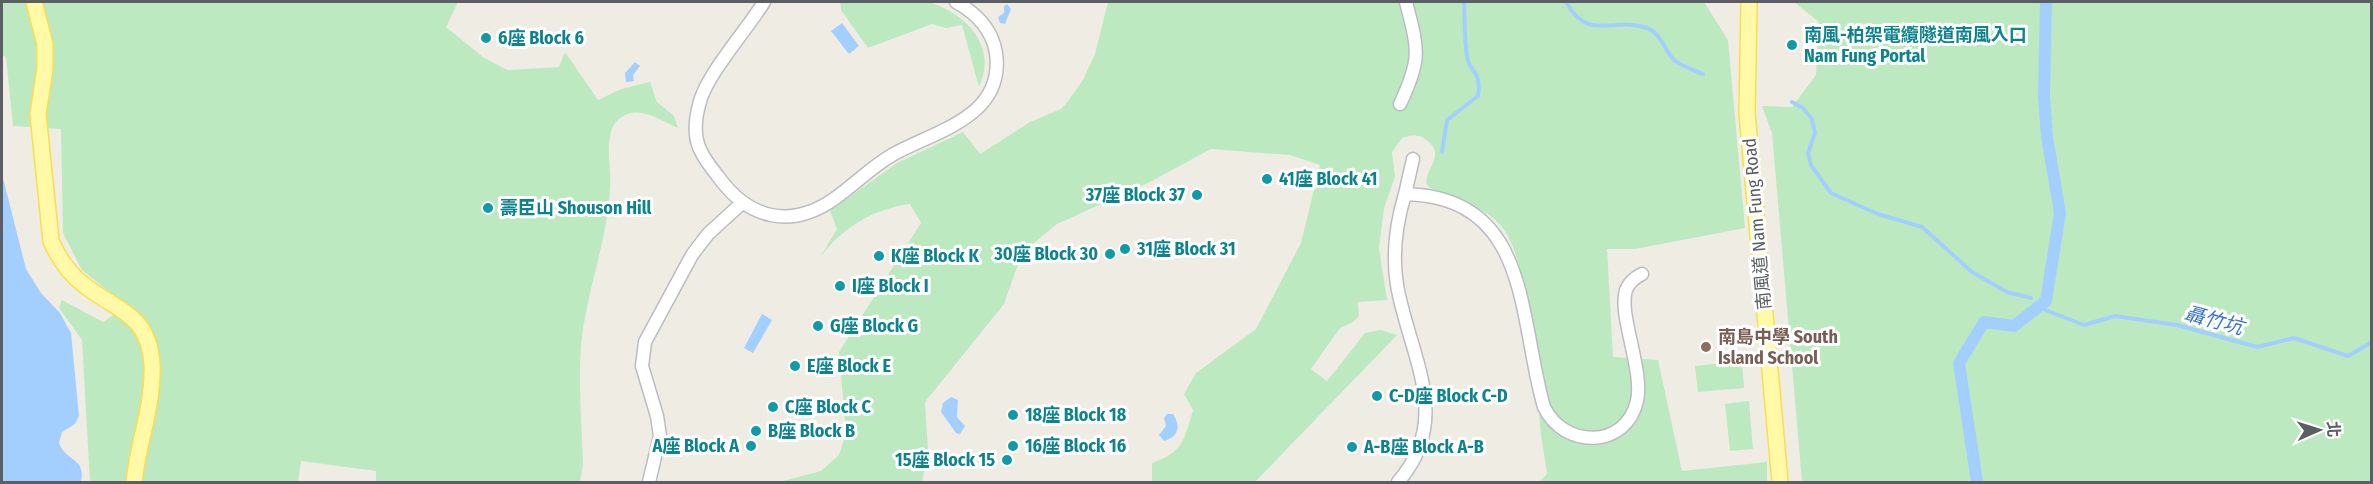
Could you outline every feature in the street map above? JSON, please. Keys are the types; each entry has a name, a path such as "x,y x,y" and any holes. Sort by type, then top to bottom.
{"main road":[{"path":"34,2 45,44 45,69 38,114 51,241 60,260 73,276 136,320 149,343 151,392 138,447 134,483"},
{"name":"南風道 Nam Fung Road","path":"1749,2 1747,113 1780,483"}],"street":[{"path":"764,2 709,81 699,105 698,151 742,203 757,213 775,216 798,214 819,208 835,199 869,169 973,114 991,90 996,71 996,52 985,26 972,12 956,2"},
{"path":"1400,104 1413,77 1417,60 1416,41 1406,2"},
{"path":"1398,483 1419,446 1426,408 1423,378 1401,302 1395,271 1395,239 1413,159"},
{"path":"1405,194 1438,197 1460,205 1480,218 1497,236 1514,269 1544,408 1553,423 1574,437 1592,439 1609,435 1624,425 1634,411 1639,384 1624,299 1629,283 1642,274"},
{"path":"649,483 660,436 657,416 642,366 645,342 692,255 708,234 742,203"}],"green space":[{"path":"2,2 458,2 446,27 483,57 507,70 559,67 565,52 598,100 621,89 650,82 657,102 674,116 678,128 649,114 634,113 626,114 619,119 611,133 608,209 587,306 581,346 583,465 580,482 376,482 376,471 301,461 298,482 90,482 82,340 59,308 62,300 103,322 127,306 82,270 63,233 61,129 13,126 6,57 2,55"},
{"path":"840,2 928,2 955,14 975,33 981,45 984,72 979,87 962,25 946,28 932,24 868,48 841,10"},
{"path":"1108,2 1704,2 1728,40 1745,228 1635,249 1607,249 1613,357 1658,360 1682,471 1767,462 1767,482 1539,482 1547,474 1530,321 1519,266 1512,244 1502,227 1493,218 1427,185 1426,179 1435,157 1435,151 1432,145 1420,136 1408,136 1402,138 1392,152 1395,177 1384,208 1379,248 1387,300 1358,302 1359,316 1353,322 1340,328 1311,369 1327,381 1365,333 1381,330 1397,335 1255,482 1152,482 1152,463 1170,455 1181,444 1193,410 1184,394 1196,373 1256,329 1301,243 1320,165 1290,155 1211,149 1148,183 1057,224 1022,253 1004,304 925,402 928,451 922,482 779,482 821,471 839,455 846,433 839,352 921,223 910,204 896,206 860,221 839,236 821,256 837,229 830,211 897,163 963,132 980,154 1030,122 1061,109 1083,80 1095,54"},
{"path":"1794,2 2371,2 2371,482 1802,482 1772,133 1762,106 1792,107 1816,75 1819,22"},
{"path":"1742,361 1744,388 1698,392 1695,366"},
{"path":"1749,401 1753,449 1730,451 1725,404"}],"water":[{"path":"1007,4 1011,9 1005,24 1000,23 998,17 1004,13 1004,6"},
{"path":"842,23 859,46 849,54 831,31"},
{"path":"635,62 640,66 633,75 634,81 626,82 625,73"},
{"path":"2,174 26,269 41,293 60,313 71,333 79,416 75,424 62,432 59,443 66,454 81,468 81,482 2,482"},
{"path":"762,314 772,320 753,353 744,348"},
{"path":"951,397 958,400 957,417 965,426 960,434 956,433 941,412 943,403"},
{"path":"1167,414 1173,414 1178,427 1173,437 1164,441 1159,435 1166,426 1164,418"}],"waterway":[{"path":"1442,152 1447,120 1478,96 1477,76 1467,56 1464,2"},
{"path":"1566,2 1584,22 1593,25 1635,25 1652,30 1674,60 1703,74"},
{"path":"1977,482 1959,363 1984,322 2014,326 2046,301 2060,213 2047,137 2044,97 2046,2"},
{"path":"1792,102 1803,108 1812,119 1815,133 1808,153 1811,165 1831,193 1878,214 1922,227 1972,272 2007,292 2031,298"},
{"name":"聶竹坑","path":"2045,310 2084,325 2115,316 2177,325 2257,347 2294,338 2348,356 2372,342"}],"place":[{"name":"6座 Block 6","path":"486,38"},
{"name":"南風-柏架電纜隧道南風入口 Nam Fung Portal","path":"1792,45"},
{"name":"41座 Block 41","path":"1267,179"},
{"name":"37座 Block 37","path":"1197,195"},
{"name":"壽臣山 Shouson Hill","path":"488,208"},
{"name":"31座 Block 31","path":"1125,249"},
{"name":"30座 Block 30","path":"1110,254"},
{"name":"K座 Block K","path":"879,256"},
{"name":"I座 Block I","path":"840,286"},
{"name":"G座 Block G","path":"818,326"},
{"name":"南島中學 South Island School","path":"1706,347"},
{"name":"E座 Block E","path":"795,366"},
{"name":"C-D座 Block C-D","path":"1377,396"},
{"name":"C座 Block C","path":"773,407"},
{"name":"18座 Block 18","path":"1013,415"},
{"name":"B座 Block B","path":"756,431"},
{"name":"A座 Block A","path":"751,446"},
{"name":"16座 Block 16","path":"1013,446"},
{"name":"A-B座 Block A-B","path":"1352,447"},
{"name":"15座 Block 15","path":"1007,460"}]}
